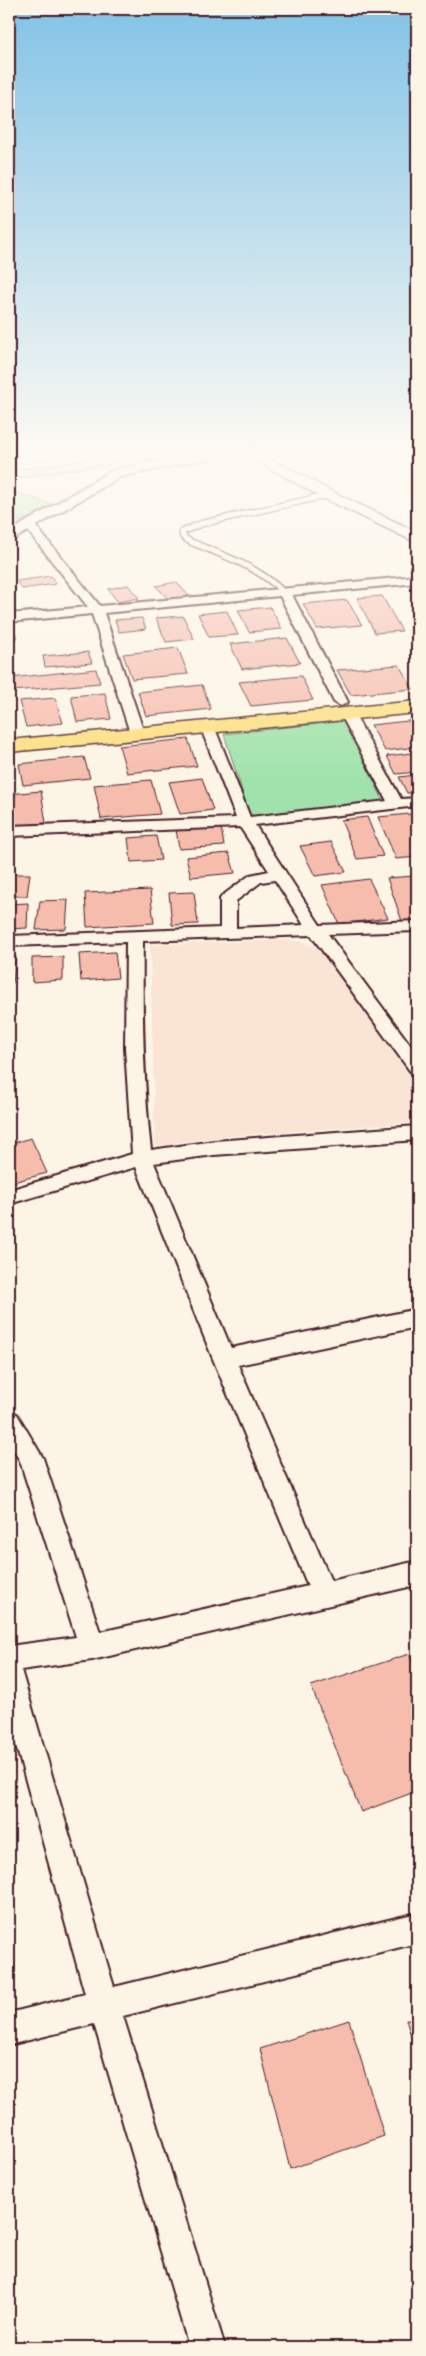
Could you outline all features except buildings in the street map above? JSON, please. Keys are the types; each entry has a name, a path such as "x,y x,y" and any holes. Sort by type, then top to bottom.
{"main road":[{"path":"9,732 207,726 344,708 417,694"},
{"path":"9,746 135,728 344,708 417,707"}],"street":[{"path":"59,562 97,610 135,728"},
{"path":"9,618 285,594 417,580"},
{"path":"285,594 396,804"},
{"path":"207,726 245,822 315,929 417,1067"},
{"path":"9,831 245,822 417,802"},
{"path":"228,933 226,917 228,899 256,878 279,874"},
{"path":"9,941 417,926"},
{"path":"136,937 134,975 138,1123 142,1158 224,1359 324,1594"},
{"path":"9,1196 142,1158 214,1148 417,1133"},
{"path":"224,1359 417,1318"},
{"path":"9,1421 31,1458 92,1647"},
{"path":"9,1659 92,1647 417,1573"},
{"path":"9,1673 104,2005 208,2347"},
{"path":"9,2029 417,1928"}],"lane":[{"path":"235,562 259,573 279,586 285,594"}],"shaded area":[{"path":"298,941 315,947 327,957 417,1086 417,1122 226,1136 155,1146 150,945"}],"green space":[{"path":"345,721 384,802 250,816 224,734"}]}
